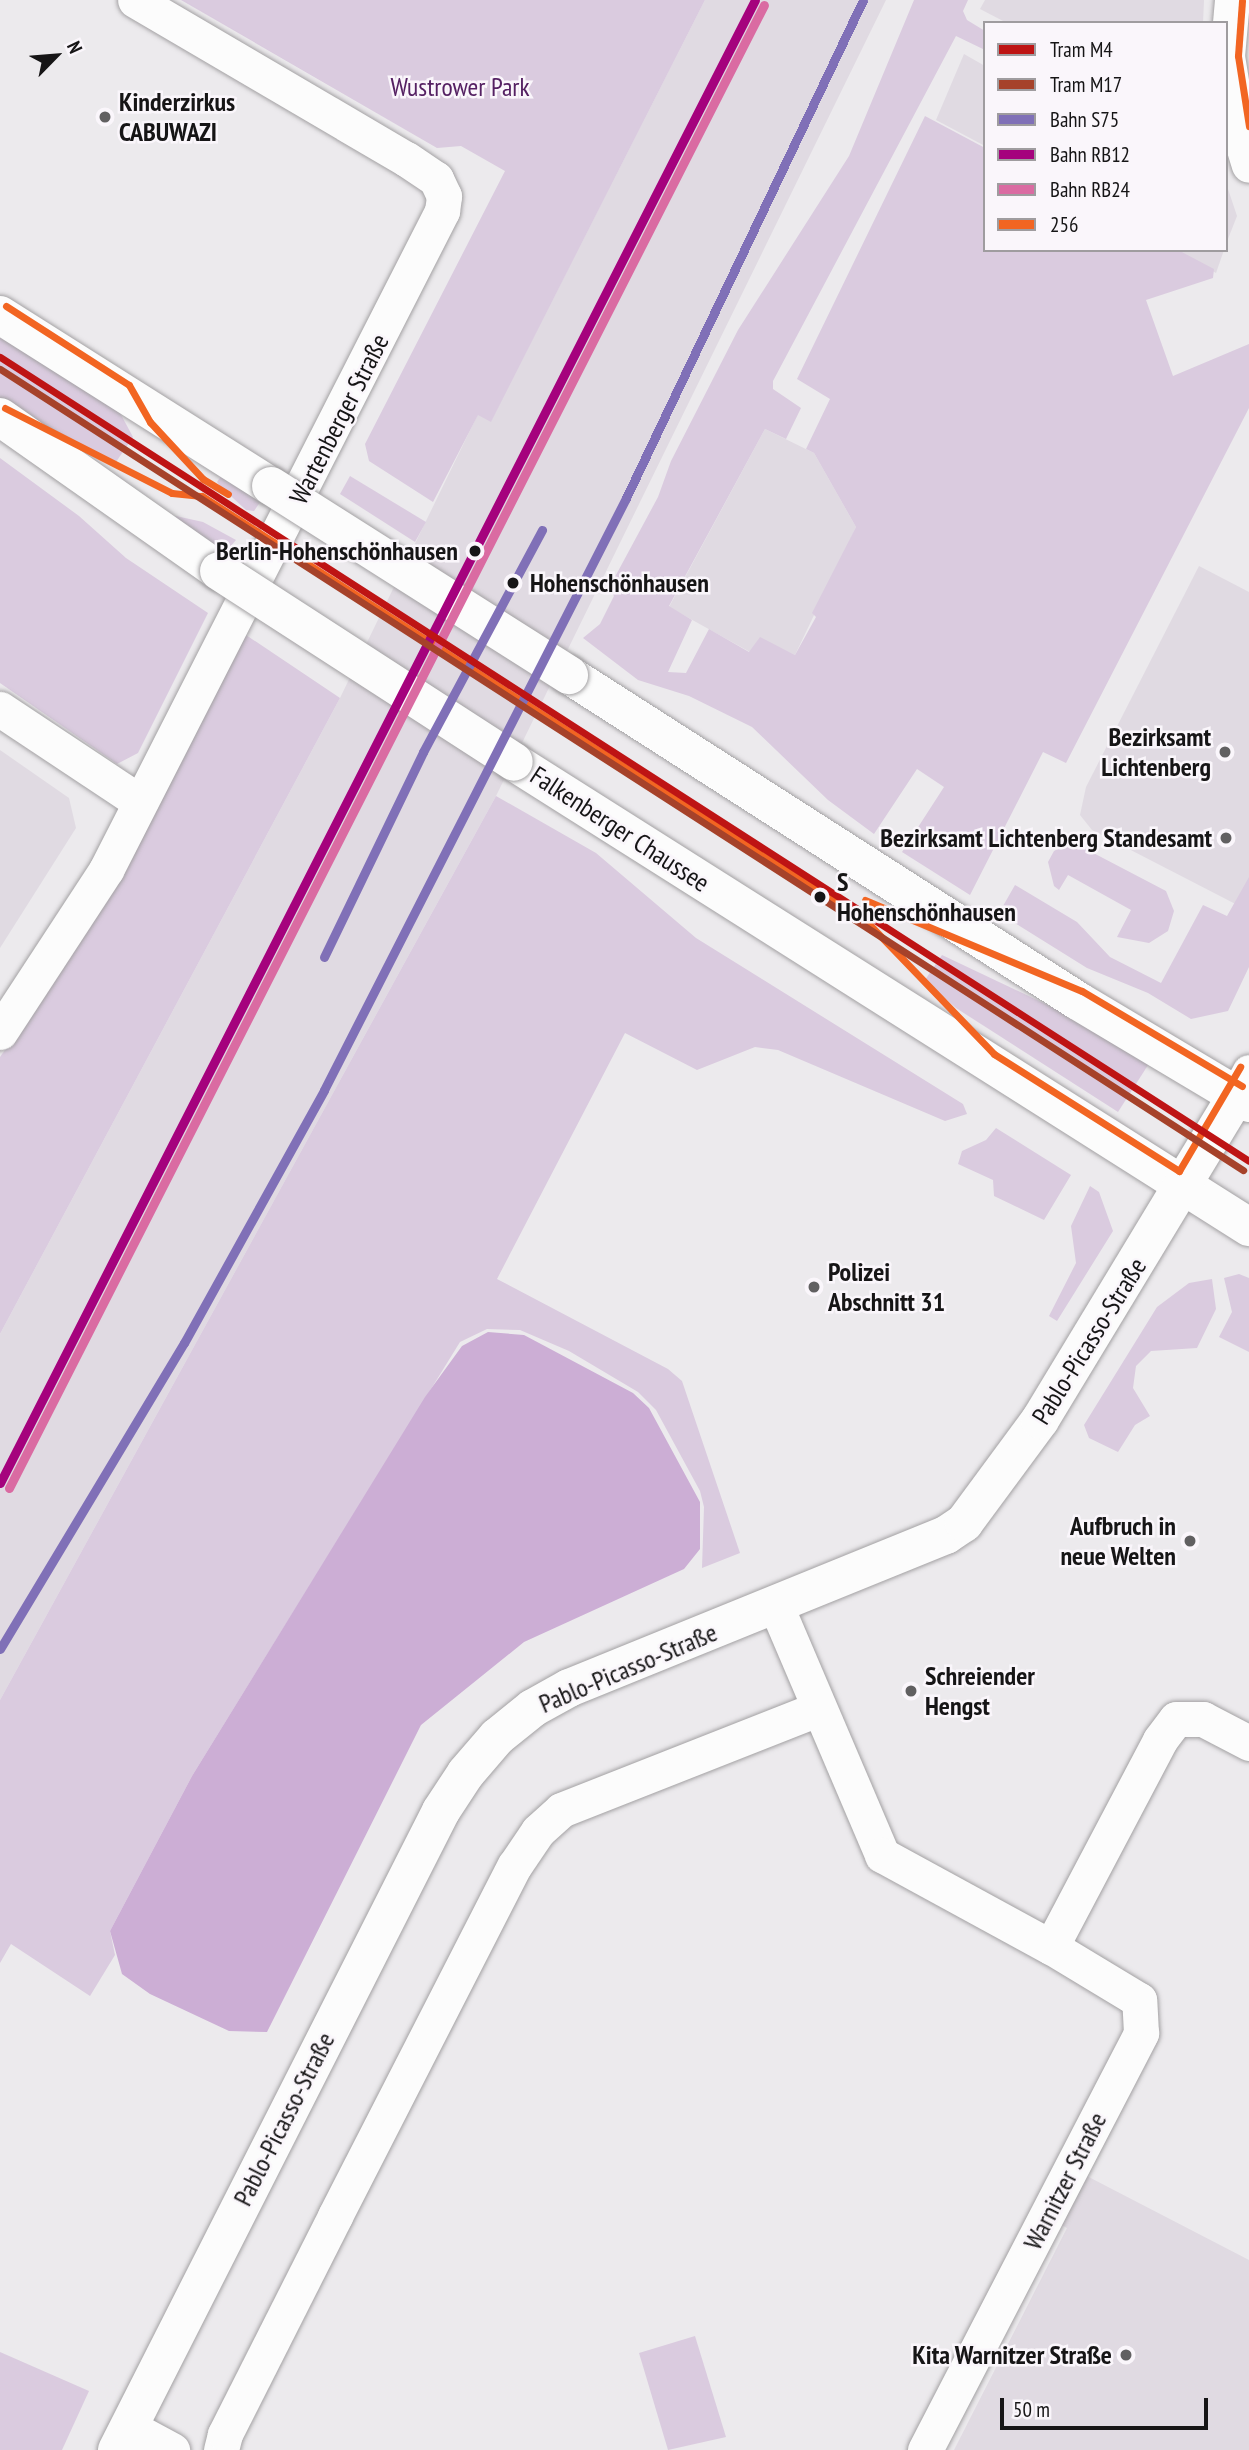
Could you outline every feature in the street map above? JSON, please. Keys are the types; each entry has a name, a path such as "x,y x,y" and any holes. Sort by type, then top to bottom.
{"main road":[{"path":"0,315 1078,1001 1245,1090"},
{"name":"Falkenberger Chaussee","path":"0,417 219,571 1249,1227"},
{"name":"Pablo-Picasso-Straße","path":"123,2439 436,1822 466,1773 497,1737 557,1694 946,1535 980,1507 1040,1420 1183,1185 1245,1090"}],"street":[{"name":"Wartenberger Straße","path":"0,1032 67,935 140,802 337,426 442,211 444,196 436,179 406,159 135,0"},
{"path":"1228,45 1232,0"},
{"path":"1228,62 1240,136 1249,165"},
{"path":"0,709 140,802"},
{"name":"Warnitzer Straße","path":"776,1606 817,1709 882,1855 1051,1947 1139,2000 1141,2033 925,2450"},
{"path":"221,2450 225,2434 359,2169 515,1865 538,1831 561,1810 817,1709"},
{"path":"1051,1947 1160,1740 1176,1719 1203,1719 1249,1743"},
{"path":"123,2439 172,2450"}],"shaded area":[{"path":"705,0 886,0 496,796 0,1700 0,1334 340,698 478,414 491,421"},
{"path":"985,0 1204,0 1203,21 1003,21 980,9"},
{"path":"964,54 983,65 983,145 936,120"},
{"path":"1228,189 1237,216 1228,239"},
{"path":"1179,252 1223,252 1216,273"},
{"path":"765,429 814,453 856,527 795,655 760,638 750,652 669,607"},
{"path":"1199,566 1249,592 1249,911 1092,830 1080,815 1086,787"},
{"path":"0,750 69,798 76,828 0,948"},
{"path":"488,1332 524,1335 633,1393 649,1408 700,1502 700,1549 684,1569 524,1642 421,1725 267,2032 229,2031 150,1994 122,1974 110,1931 192,1776 425,1397 462,1346"},
{"name":"Kita Warnitzer Straße","path":"1081,2173 1249,2260 1249,2450 954,2450 1067,2228 1056,2222"}],"green space":[{"name":"Wustrower Park","path":"181,0 705,0 491,422 478,415 433,502 369,461 365,444 505,171 461,146 437,148"},
{"path":"914,0 968,0 963,11 967,20 983,30 983,49 956,36 773,381 773,389 801,408 786,439 765,429 669,606 692,620 668,672 686,673 709,629 749,652 760,637 795,655 816,617 812,613 856,527 814,453 806,449 830,399 797,379 925,116 983,147 983,252 1182,252 1214,269 1213,278 1146,300 1173,376 1249,344 1249,408 1066,763 1043,752 970,895 902,852 944,787 917,769 874,834 828,800 752,727 689,696 638,680 583,638 600,624 614,596 609,588 658,497 671,461 738,330 849,156"},
{"path":"0,331 119,411 133,437 116,462 43,427 0,398"},
{"path":"0,458 79,516 126,558 208,613 138,753 117,764 0,683"},
{"path":"224,472 263,498 254,511 246,510 220,486 217,482"},
{"path":"350,476 426,522 415,542 340,494"},
{"path":"176,516 203,522 236,540 223,555 172,519"},
{"path":"243,633 340,698 0,1334 0,1057 74,952 153,814"},
{"path":"496,796 596,853 696,938 963,1104 967,1114 945,1121 778,1050 755,1047 697,1070 625,1033 497,1279 668,1369 682,1381 740,1553 702,1568 704,1507 700,1491 656,1410 638,1392 569,1351 520,1330 487,1329 460,1342 192,1776 110,1931 115,1955 90,1996 11,1944 0,1963 0,1700"},
{"path":"1065,845 1080,846 1166,891 1174,911 1168,931 1149,943 1117,937 1131,910 1068,875 1059,890 1054,886 1048,862 1054,851"},
{"path":"1249,877 1249,967 1228,1011 1191,1019 1148,993 1087,968 999,913 1015,885 1077,922 1110,957 1161,983 1203,905 1227,916"},
{"path":"942,955 1092,1026 1150,1062 1118,1112 956,1008 925,980"},
{"path":"996,1128 1071,1175 1044,1220 994,1196 993,1180 958,1164 962,1151 986,1140"},
{"path":"1090,1186 1099,1192 1113,1231 1057,1321 1049,1316 1076,1263 1071,1226"},
{"path":"1239,1274 1249,1278 1249,1352 1219,1337 1232,1312 1224,1278"},
{"path":"1212,1279 1216,1309 1197,1348 1151,1351 1136,1366 1133,1388 1150,1416 1135,1425 1118,1452 1089,1438 1084,1425 1157,1307 1189,1283"},
{"path":"695,2336 726,2437 668,2450 639,2353"},
{"path":"0,2352 89,2391 62,2450 0,2450"}],"tram line":[{"name":"M4","path":"0,357 1249,1161"},
{"name":"M17","path":"0,369 1243,1170"}],"rail line":[{"name":"RB12","path":"0,1483 755,0"},
{"name":"S75","path":"0,1649 184,1343 324,1090 626,498 863,0"},
{"name":"RB24","path":"9,1488 764,5"},
{"name":"S75","path":"324,957 423,752 542,530"}],"transit line":[{"name":"256","path":"1242,1 1238,56 1249,126"},
{"name":"256","path":"6,306 129,385 150,422 203,479 228,494"},
{"name":"256","path":"5,408 172,493 202,496 868,923 994,1054 1179,1171 1240,1067"},
{"name":"256","path":"865,900 1082,991 1242,1086"}],"place":[{"name":"Kinderzirkus CABUWAZI","path":"105,117"},
{"name":"Berlin-Hohenschönhausen","path":"475,551"},
{"name":"Hohenschönhausen","path":"513,583"},
{"name":"Bezirksamt Lichtenberg","path":"1225,752"},
{"name":"Bezirksamt Lichtenberg Standesamt","path":"1226,838"},
{"name":"S Hohenschönhausen","path":"820,897"},
{"name":"Polizei Abschnitt 31","path":"814,1287"},
{"name":"Aufbruch in neue Welten","path":"1190,1541"},
{"name":"Schreiender Hengst","path":"911,1691"},
{"name":"Kita Warnitzer Straße","path":"1126,2355"}]}
